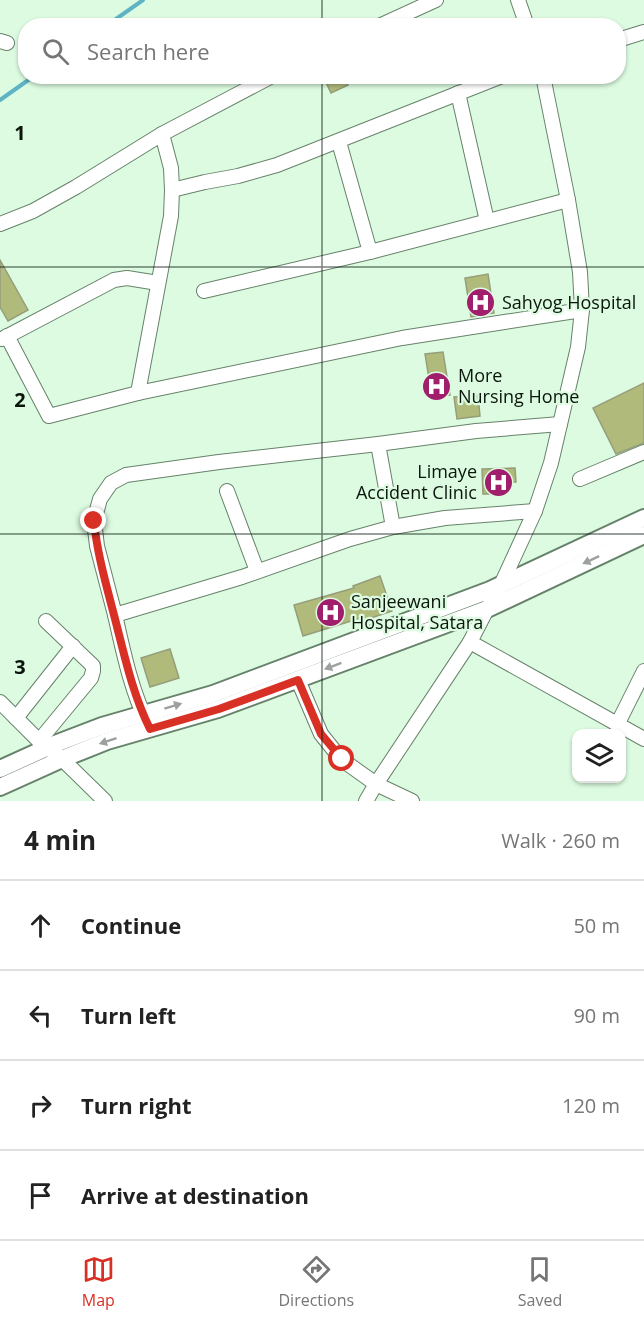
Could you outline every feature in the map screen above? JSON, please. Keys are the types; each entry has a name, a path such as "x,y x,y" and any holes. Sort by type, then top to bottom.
{"street":[{"path":"397,18 436,0"},
{"path":"518,0 524,18"},
{"path":"626,38 644,32"},
{"path":"0,224 33,211 162,134 257,84"},
{"path":"172,190 277,165 481,84"},
{"path":"366,801 471,642 501,585 535,511 551,463 578,347 582,310 580,272 545,84"},
{"path":"458,93 487,221"},
{"path":"138,393 171,216 171,168 162,134"},
{"path":"339,142 370,252"},
{"path":"204,291 370,252 568,200"},
{"path":"158,283 127,278 114,280 4,338 49,416 138,393 402,338 582,310"},
{"path":"147,721 128,669 97,546 94,521 100,499 111,483 126,475 219,462 476,431 560,424"},
{"path":"378,444 393,527"},
{"path":"580,479 644,452"},
{"path":"227,491 257,572"},
{"path":"114,615 257,572 350,539 393,527 445,518 535,511"},
{"path":"0,769 43,744 102,726 219,709 298,680 644,518"},
{"path":"0,786 213,693 487,609 644,535"},
{"path":"43,744 91,678 93,671 93,666 46,621"},
{"path":"471,642 644,740"},
{"path":"16,718 73,646"},
{"path":"617,725 644,671"},
{"path":"298,680 321,734 342,759 376,784 412,801"},
{"path":"0,702 105,801"}],"building":[{"path":"327,84 348,84 348,85 331,93"},
{"path":"0,260 28,310 8,321 0,307"},
{"path":"488,274 494,313 471,317 465,278"},
{"path":"443,352 450,395 432,397 425,354"},
{"path":"644,383 644,443 616,454 593,408"},
{"path":"478,395 480,416 457,419 454,397"},
{"path":"515,468 516,482 504,482 504,494 483,494 482,469"},
{"path":"380,576 392,611 303,636 294,605 354,588 353,586"},
{"path":"170,649 179,678 150,687 141,658"}],"waterway":[{"path":"117,18 143,0"},
{"path":"0,100 23,84"}],"place":[{"name":"Sahyog Hospital","path":"481,303"},
{"name":"More Nursing Home","path":"437,386"},
{"name":"Limaye Accident Clinic","path":"498,482"},
{"name":"Sanjeewani Hospital, Satara","path":"330,612"}],"route":[{"path":"94,521 97,546 128,669 150,729 219,709 298,680 321,734 342,759"}]}
